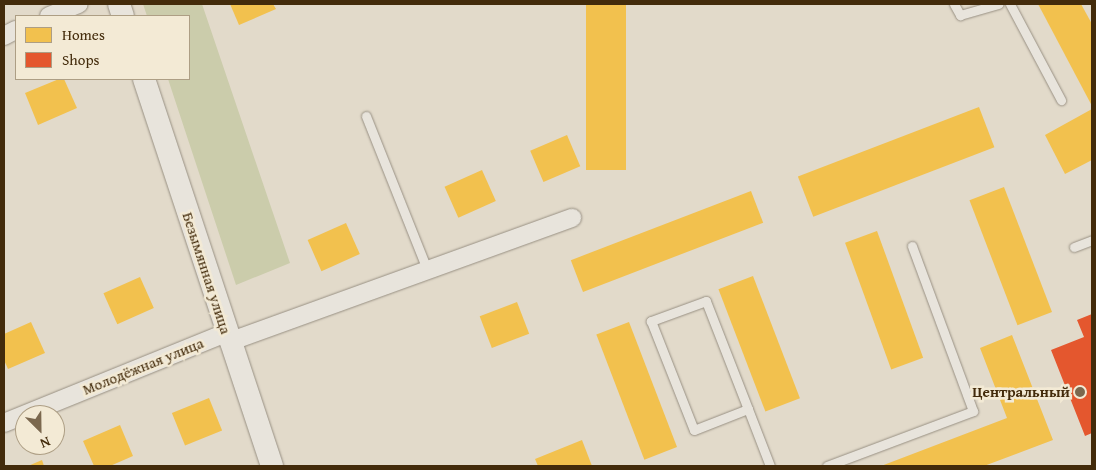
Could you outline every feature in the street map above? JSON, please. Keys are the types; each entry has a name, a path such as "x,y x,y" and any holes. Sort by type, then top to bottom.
{"street":[{"path":"52,15 79,4"},
{"name":"Безымянная улица","path":"144,80 228,338 272,466"},
{"name":"Молодёжная улица","path":"4,423 228,338 428,272 572,218"}],"lane":[{"path":"954,4 960,15 998,4"},
{"path":"1010,4 1061,100"},
{"path":"366,116 428,272"},
{"path":"1074,248 1092,240"},
{"path":"826,466 837,464 973,411 912,246"},
{"path":"748,409 694,430 651,321 706,301 748,409 770,466"}],"green space":[{"path":"143,4 202,4 290,263 236,285 168,80 190,80 190,15 147,15"}],"building: Homes":[{"path":"230,4 273,4 276,9 239,25"},
{"path":"586,4 626,4 626,170 586,170"},
{"path":"1038,4 1081,4 1092,24 1092,106"},
{"path":"57,80 64,80 77,108 38,125 25,93"},
{"path":"979,107 994,147 813,217 798,177"},
{"path":"1092,109 1092,160 1065,174 1045,135"},
{"path":"567,135 580,166 543,182 530,151"},
{"path":"482,170 496,201 458,218 445,187"},
{"path":"1004,187 1052,312 1017,325 969,200"},
{"path":"751,191 763,223 583,292 571,260"},
{"path":"346,223 360,254 321,271 308,240"},
{"path":"877,231 923,358 891,369 845,243"},
{"path":"753,276 800,398 765,412 718,289"},
{"path":"140,277 154,308 117,324 103,293"},
{"path":"517,302 529,334 492,348 480,316"},
{"path":"31,322 45,353 8,369 4,360 4,334"},
{"path":"629,322 677,447 644,460 596,335"},
{"path":"1012,335 1053,440 984,466 881,466 1007,418 980,348"},
{"path":"209,398 222,430 185,445 172,413"},
{"path":"120,425 133,456 110,466 94,466 83,441"},
{"path":"582,440 592,466 538,466 535,459"},
{"path":"42,460 44,466 28,466"}],"building: Shops":[{"name":"Центральный","path":"1092,314 1092,433 1085,436 1051,350 1084,337 1077,320"}],"place":[{"name":"Центральный","path":"1080,392"}]}
